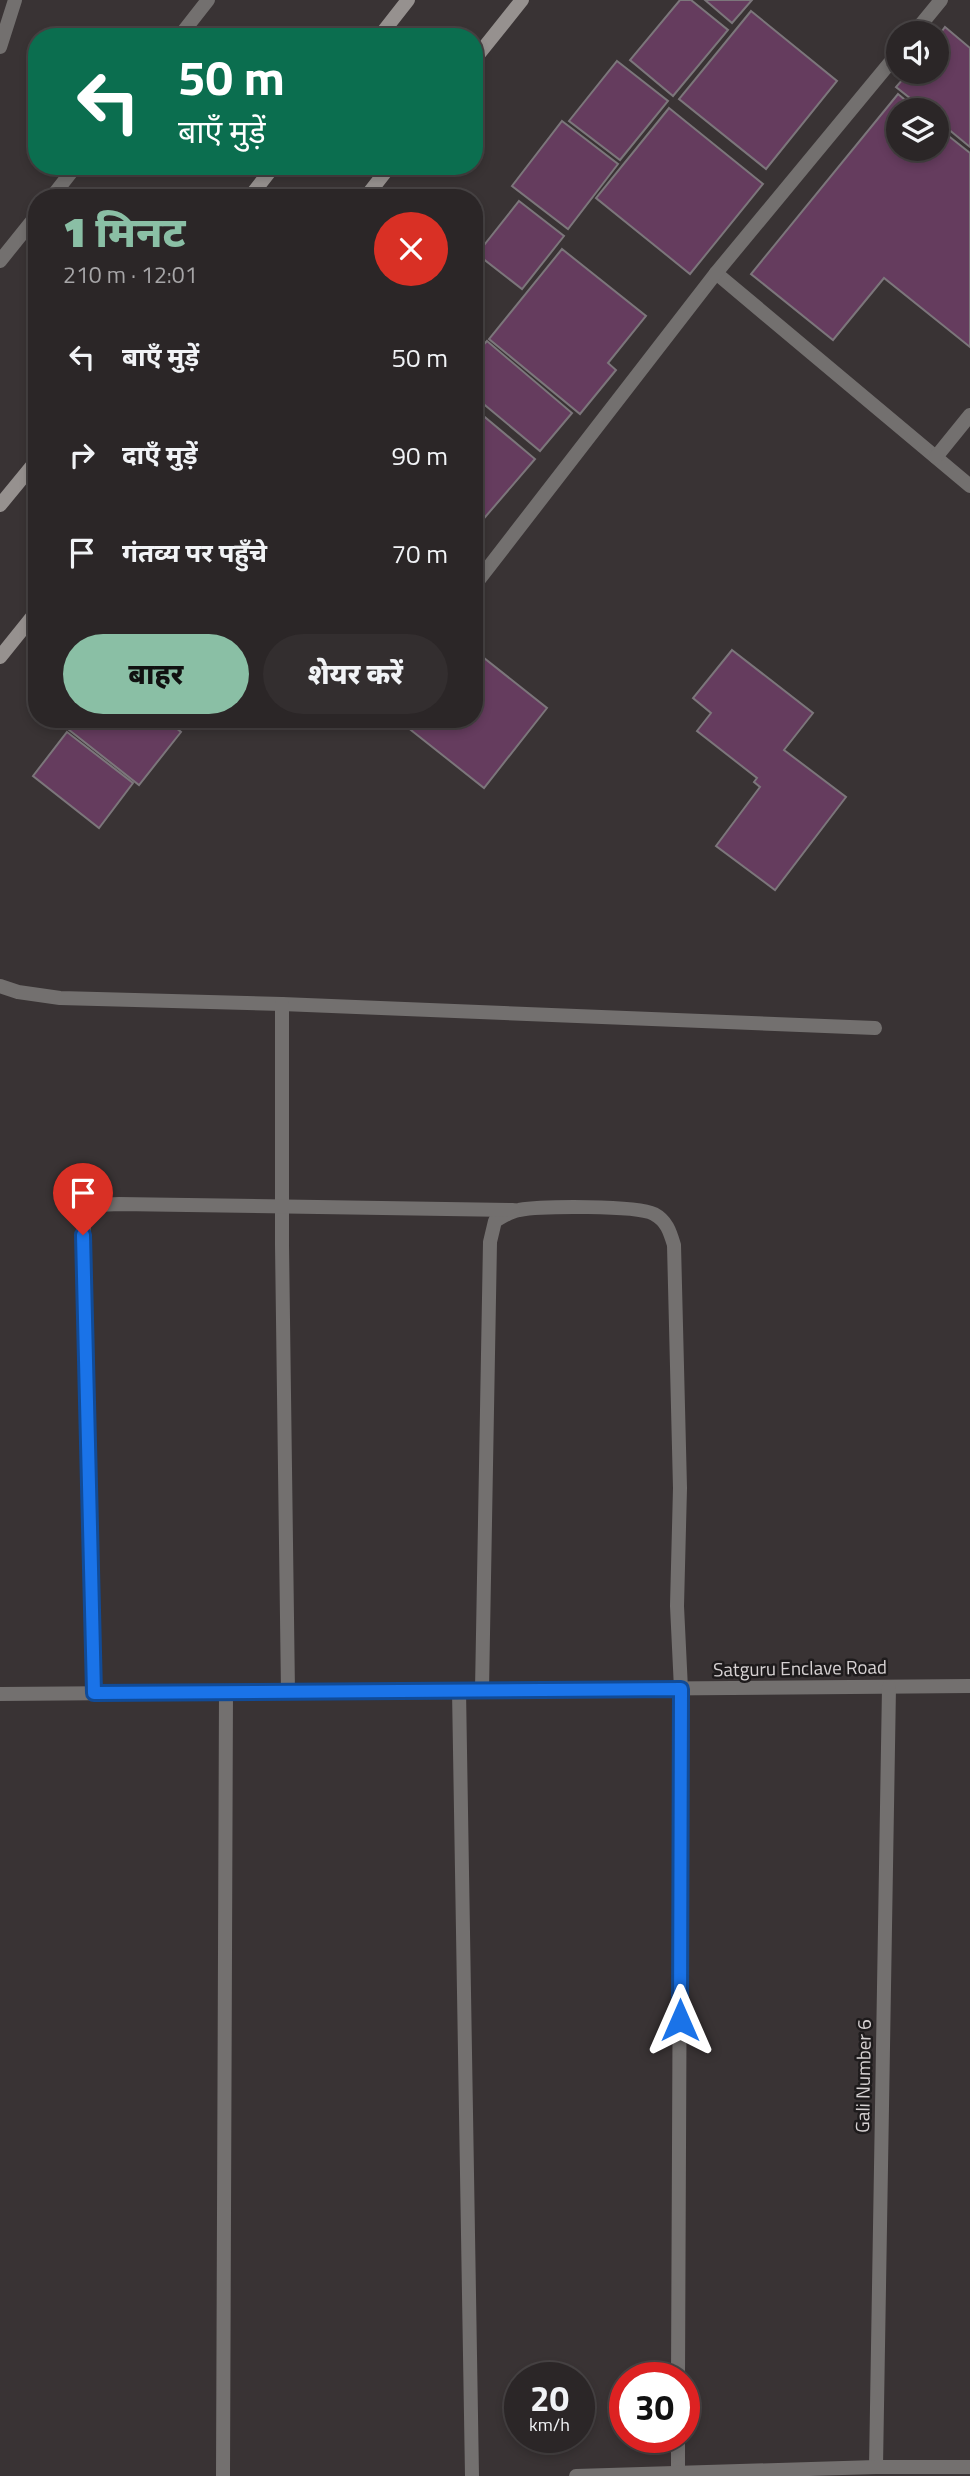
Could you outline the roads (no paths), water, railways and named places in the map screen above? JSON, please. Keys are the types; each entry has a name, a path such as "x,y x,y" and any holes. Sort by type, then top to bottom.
{"main road":[{"path":"386,28 408,0"},
{"path":"483,49 522,0"},
{"path":"255,189 267,175"},
{"path":"372,189 383,175"},
{"path":"0,505 28,471"},
{"path":"0,657 28,622"}],"street":[{"path":"0,47 15,0"},
{"path":"186,28 208,0"},
{"path":"924,21 942,0"},
{"path":"483,574 716,273 886,68"},
{"path":"58,189 69,175"},
{"path":"0,261 28,226"},
{"path":"716,273 970,486"},
{"path":"936,457 970,415"},
{"path":"0,986 19,992 60,998 282,1004 875,1028"},
{"path":"282,1004 288,1692"},
{"path":"94,1693 83,1235 85,1217 98,1205 633,1209 653,1214 667,1224 674,1245 680,1488 677,1606 681,1689 678,2362"},
{"path":"482,1690 490,1242 495,1221 517,1210"},
{"name":"Satguru Enclave Road","path":"0,1694 970,1686"},
{"name":"Gali Number 6","path":"876,2467 889,1687"},
{"path":"459,1690 472,2476"},
{"path":"223,2476 226,1692"},
{"path":"678,2453 678,2473"},
{"path":"576,2476 845,2472 876,2467 970,2467"}]}
